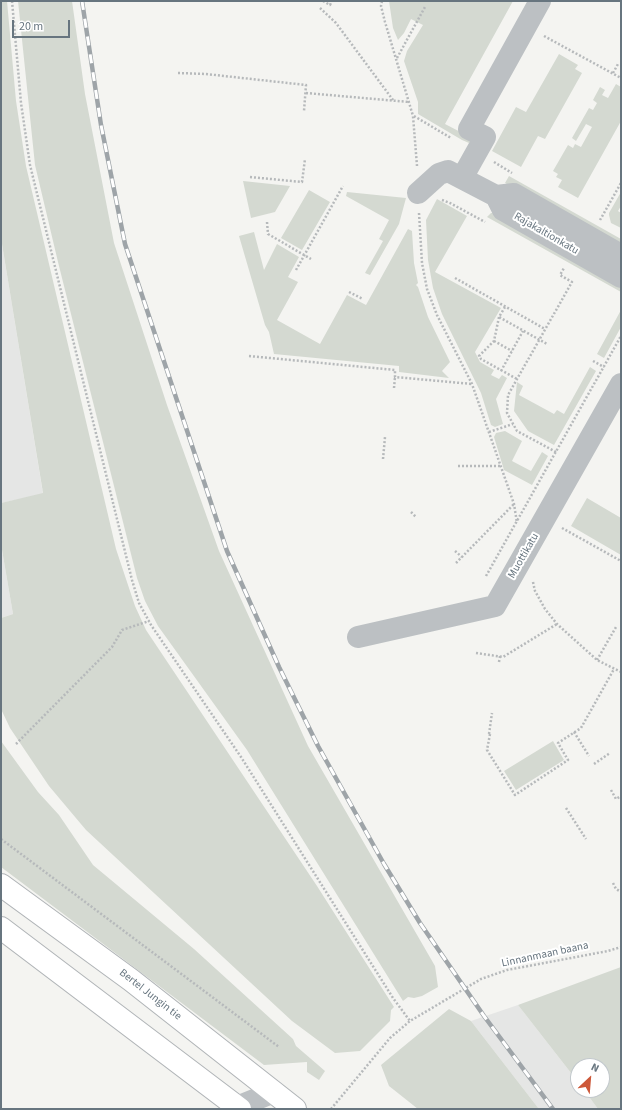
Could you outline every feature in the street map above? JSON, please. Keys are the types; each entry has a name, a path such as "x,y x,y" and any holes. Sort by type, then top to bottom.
{"main road":[{"name":"Bertel Jungin tie","path":"1,885 131,980 272,1101 295,1109"},
{"path":"1,928 238,1108"}],"street":[{"path":"462,178 485,137 469,129 540,1"},
{"path":"418,193 439,174 448,172 496,196"},
{"name":"Rajakaltionkatu","path":"621,255 514,194 496,196 503,210 621,278"},
{"name":"Muottikatu","path":"358,637 495,606 621,384"},
{"path":"238,1108 272,1101"}],"path":[{"path":"12,1 21,102 30,165 132,580 139,602 149,621 242,757 393,998 410,1021"},
{"path":"323,1 330,5 332,1"},
{"path":"382,1 381,6 413,116 422,262 427,289 437,316 472,384 514,504 524,556 535,592 545,609 557,624 597,660 621,672"},
{"path":"396,58 425,7"},
{"path":"320,8 336,23 393,100"},
{"path":"526,26 621,78"},
{"path":"613,73 618,64"},
{"path":"178,73 206,74 306,85 304,111"},
{"path":"306,93 409,102"},
{"path":"250,176 302,182 305,159"},
{"path":"599,222 621,183"},
{"path":"296,270 343,186"},
{"path":"267,222 268,234 311,259"},
{"path":"556,452 517,431 507,413 508,395 572,282 560,275 566,266"},
{"path":"455,278 545,329"},
{"path":"349,292 363,299"},
{"path":"505,307 499,317 494,340 479,356 481,359 517,379"},
{"path":"499,317 547,344"},
{"path":"501,371 523,331"},
{"path":"484,580 621,336"},
{"path":"494,340 512,351"},
{"path":"249,356 395,370 394,388"},
{"path":"593,360 604,366"},
{"path":"395,377 472,384"},
{"path":"489,432 513,424"},
{"path":"383,459 385,437"},
{"path":"458,466 500,466"},
{"path":"456,563 514,504"},
{"path":"411,512 416,517"},
{"path":"558,525 621,561"},
{"path":"455,551 462,557"},
{"path":"16,744 112,647 122,630 149,621"},
{"path":"476,653 503,657 557,624"},
{"path":"597,660 616,627"},
{"path":"499,662 500,656"},
{"path":"492,713 487,750 515,795 568,760 558,743 581,728 614,669"},
{"path":"574,732 589,756"},
{"path":"594,764 610,753"},
{"path":"611,790 616,799 621,796"},
{"path":"566,808 586,839"},
{"path":"1,839 279,1047"},
{"path":"613,883 616,889 621,892"},
{"name":"Linnanmaan baana","path":"330,1109 390,1038 410,1021 481,979 508,970 608,951 621,947"}],"shaded area":[{"path":"1,1 7,1 16,101 26,166 116,549 135,606 146,630 317,886 394,1007 391,1010 390,1021 360,1051 335,1053 292,1021 86,830 49,786 10,728 1,709 1,618 13,614 1,544 1,503 43,493 1,238"},
{"path":"18,1 72,1 85,94 114,243 167,405 219,551 308,746 435,966 438,987 422,996 414,998 408,997 403,1001 247,750 158,626 145,601 137,578 35,165"},
{"path":"389,1 513,1 445,124 472,138 469,143 418,114 418,102 404,61 407,51 423,25 411,19 404,33 398,40 393,28"},
{"path":"559,54 578,65 575,69 582,73 545,139 538,136 521,167 492,151 516,107 526,112"},
{"path":"616,84 621,87 621,121 578,198 558,187 562,180 556,177 558,174 553,171 568,145 573,148 575,144 581,147 592,127 586,124 576,141 572,138 589,108 593,110 597,103 593,100 600,87 605,90 602,95 608,98"},
{"path":"509,176 621,239 621,248 505,183"},
{"path":"243,181 290,186 275,212 251,218"},
{"path":"309,190 330,202 302,250 281,238"},
{"path":"347,192 406,198 399,224 370,275 365,273 383,241 379,239 389,220 346,196"},
{"path":"621,192 621,206 618,211 621,213 621,228 611,223 609,213"},
{"path":"437,199 467,216 435,272 501,308 475,352 480,362 494,370 491,375 499,379 502,375 507,378 496,399 503,424 495,427 491,425 481,393 442,314 433,288 428,260 426,220"},
{"path":"491,213 494,213 621,283 621,292 487,217"},
{"path":"408,229 412,231 414,263 418,283 416,285 428,317 450,362 442,371 449,378 399,372 399,366 274,354 269,332 265,325 239,236 254,232 264,270 277,244 299,257 288,277 298,282 277,320 320,344 347,295 366,305"},
{"path":"1,238 43,494 1,503"},
{"path":"621,310 621,327 604,358 597,354"},
{"path":"590,367 596,371 554,445 528,431 514,411 517,382 523,386 519,395 554,414 557,410 564,414"},
{"path":"505,431 522,441 512,461 531,471 542,452 548,456 532,485 504,470 494,437 496,433"},
{"path":"587,498 621,518 621,555 571,526"},
{"path":"1,544 13,614 1,618"},
{"path":"1,741 38,792 59,815 93,865 194,949 293,1039 296,1046 325,1071 319,1080 307,1072 307,1062 264,1065 1,867"},
{"path":"553,741 564,760 516,790 504,771"},
{"path":"621,967 621,1109 598,1109 590,1098 610,1098 610,1058 570,1058 570,1072 518,1005"},
{"path":"518,1005 570,1072 570,1098 590,1098 598,1109 539,1109 471,1021"},
{"path":"449,1009 471,1021 539,1109 418,1109 389,1086 381,1065"}],"railway":[{"path":"82,1 101,125 125,244 227,551 279,667 318,746 384,864 420,923 484,1016 553,1109"}]}
